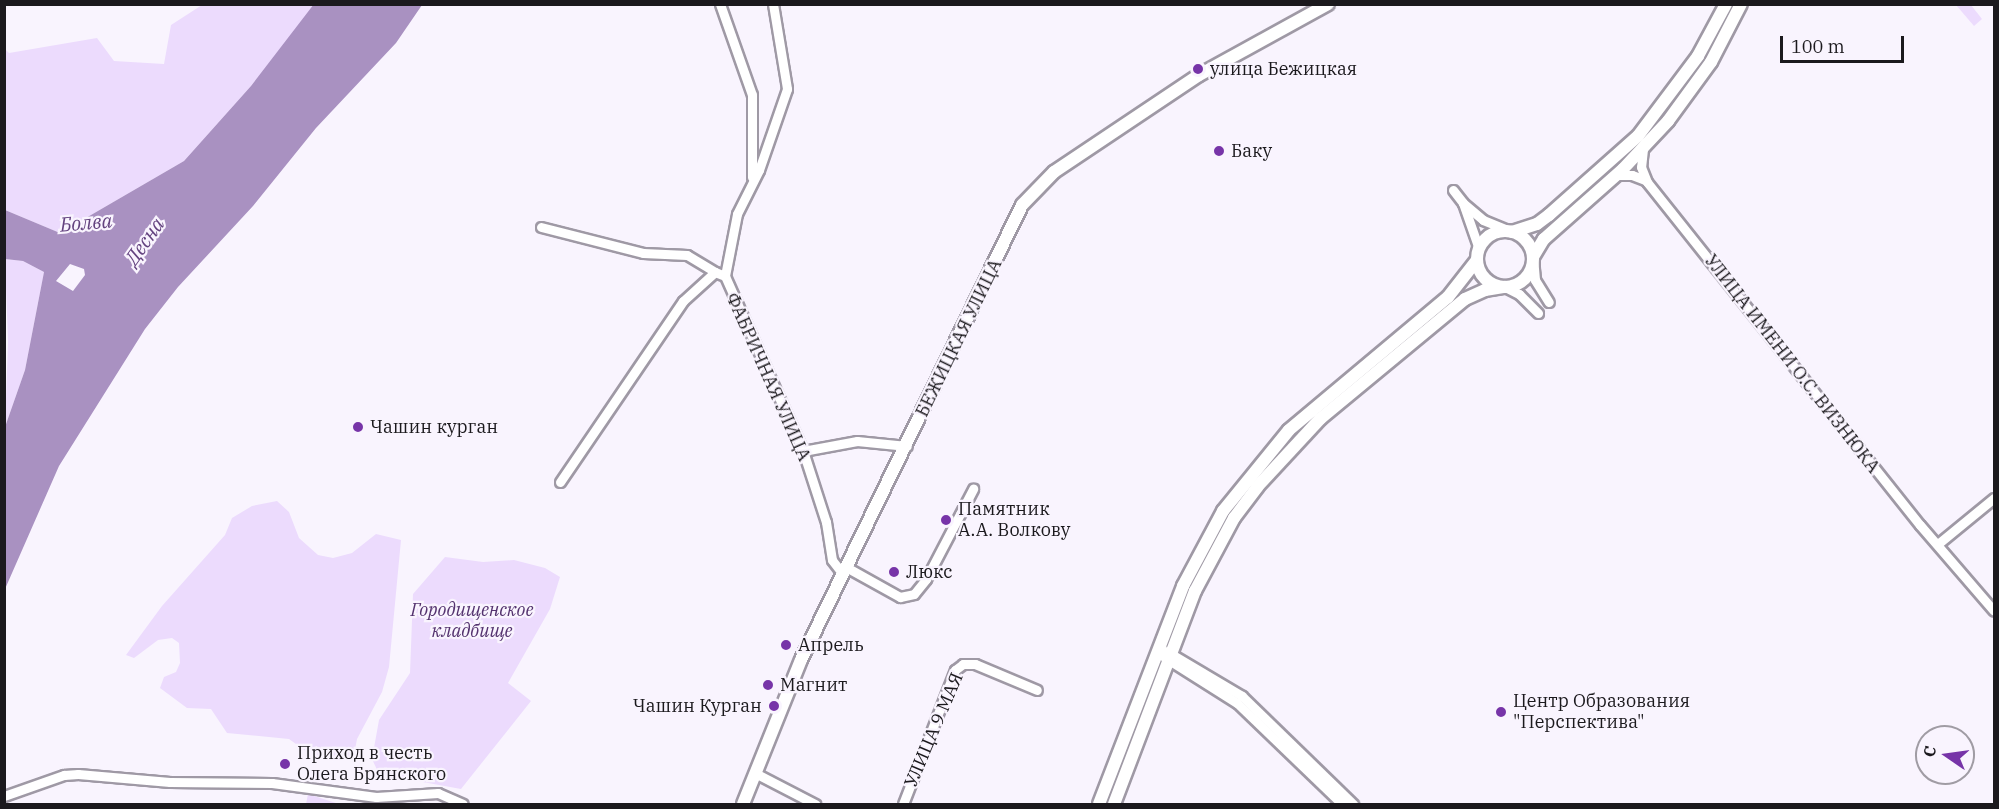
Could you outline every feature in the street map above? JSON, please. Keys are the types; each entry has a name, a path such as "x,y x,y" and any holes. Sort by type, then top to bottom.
{"main road":[{"name":"БЕЖИЦКАЯ УЛИЦА","path":"742,804 801,660 907,446 1022,205 1054,172 1199,75 1328,4"},
{"path":"1099,804 1158,649 1202,545 1267,453 1336,388 1448,297 1496,233 1512,232 1549,215 1638,136 1688,72 1726,4"},
{"path":"1114,804 1169,656 1215,551 1234,518 1278,463 1345,398 1465,300 1485,290 1522,282 1529,274 1533,257 1555,228 1643,149 1711,62 1741,4"},
{"path":"1512,232 1526,241 1533,257"},
{"path":"1478,254 1482,276 1505,287"}],"street":[{"name":"ФАБРИЧНАЯ УЛИЦА","path":"720,4 752,95 752,177"},
{"name":"ФАБРИЧНАЯ УЛИЦА","path":"773,4 787,89 772,137 736,214 725,276 802,451 826,522 832,560 845,571"},
{"path":"1643,149 1641,167 1647,182"},
{"path":"1616,175 1632,175 1647,182"},
{"name":"УЛИЦА ИМЕНИ О.С. ВИЗНЮКА","path":"1647,182 1920,525 1939,543 1995,611"},
{"path":"1453,190 1463,203 1483,220 1512,232"},
{"path":"1463,203 1478,254"},
{"name":"ФАБРИЧНАЯ УЛИЦА","path":"541,227 643,253 687,255 725,276"},
{"path":"1533,257 1534,280 1549,302"},
{"path":"560,482 682,301 715,272"},
{"path":"1505,287 1519,294 1538,313"},
{"path":"802,451 857,441 907,446"},
{"path":"845,571 900,597 914,594 926,579 973,489"},
{"path":"1939,543 1995,498"},
{"path":"1158,649 1237,703 1342,804"},
{"path":"1169,656 1242,696 1353,804"},
{"name":"УЛИЦА 9 МАЯ","path":"903,804 955,670 963,664 975,664 1037,690"},
{"path":"755,773 815,804"},
{"path":"4,796 64,775 78,774 170,783 272,783 376,797 438,793 463,804"}],"green space":[{"path":"202,5 314,5 251,86 184,161 60,233 5,210 4,48 9,53 97,38 114,61 164,64 171,25"},
{"path":"1956,5 1971,5 1982,19 1974,26"},
{"path":"5,259 23,261 44,272 25,370 5,427 8,342"},
{"path":"277,501 289,512 299,538 318,555 333,558 352,553 376,534 401,540 389,667 382,692 357,739 353,760 310,754 289,739 227,733 211,709 187,708 160,688 164,677 176,672 180,663 179,643 172,638 158,640 134,658 126,655 162,606 225,535 232,518 252,506"},
{"name":"Городищенское кладбище","path":"445,557 483,562 514,560 545,568 560,577 550,609 508,683 531,701 461,789 379,774 372,759 379,720 410,673 413,594"},
{"path":"308,794 339,804 306,804"}],"water":[{"path":"314,4 422,5 396,43 316,128 253,206 178,287 145,329 59,466 5,589 5,427 25,370 44,272 23,261 5,259 5,210 60,233 184,161 251,86","holes":["70,264 84,269 85,275 73,291 56,281"]}],"place":[{"name":"улица Бежицкая","path":"1198,69"},
{"name":"Баку","path":"1219,151"},
{"name":"Чашин курган","path":"358,427"},
{"name":"Памятник А.А. Волкову","path":"946,520"},
{"name":"Люкс","path":"894,572"},
{"name":"Апрель","path":"786,645"},
{"name":"Магнит","path":"768,685"},
{"name":"Чашин Курган","path":"774,706"},
{"name":"Центр Образования \"Перспектива\"","path":"1501,712"},
{"name":"Приход в честь Олега Брянского","path":"285,764"}],"water label":[{"name":"Болва","path":"86,222"},
{"name":"Десна","path":"144,241"}]}
